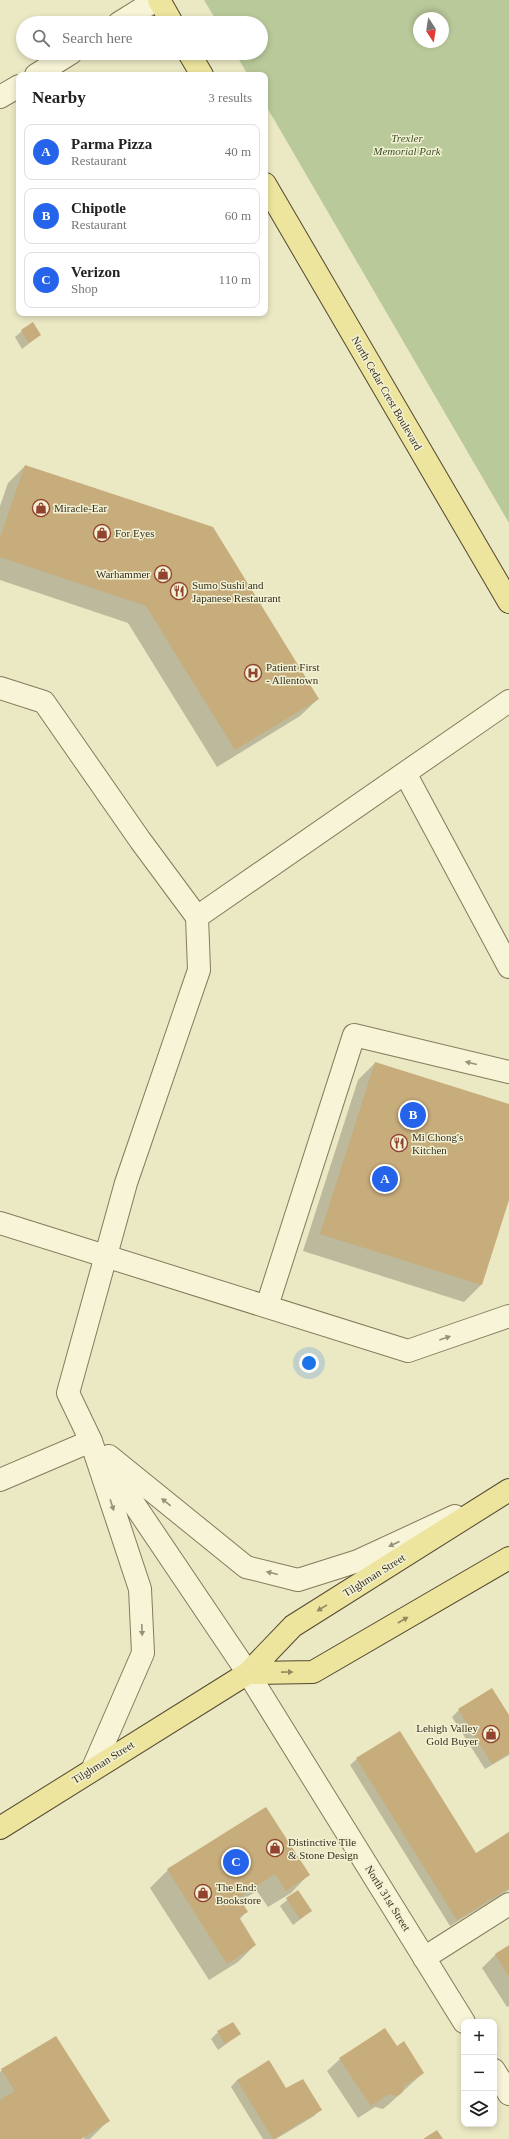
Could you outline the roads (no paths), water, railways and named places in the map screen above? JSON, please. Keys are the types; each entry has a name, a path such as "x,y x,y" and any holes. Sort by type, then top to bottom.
{"main road":[{"path":"158,0 168,16"},
{"path":"193,60 200,72"},
{"name":"North Cedar Crest Boulevard","path":"268,189 509,602"},
{"name":"Tilghman Street","path":"0,1828 93,1768 248,1673 292,1626 507,1491"},
{"path":"248,1673 313,1672 509,1558"}],"street":[{"path":"132,16 158,0"},
{"path":"41,72 60,60"},
{"path":"0,97 16,88"},
{"path":"0,688 44,702 140,840 196,917 199,970 138,1147 105,1255 68,1393 91,1441 140,1590 143,1653 93,1768"},
{"path":"196,917 509,701"},
{"path":"406,773 509,967"},
{"path":"267,1306 354,1035 509,1072"},
{"path":"0,1223 408,1351 509,1316"},
{"path":"0,1480 91,1441"},
{"path":"91,1441 246,1567 298,1580 358,1561 507,1491"},
{"name":"North 31st Street","path":"91,1441 248,1673 462,2019"},
{"path":"424,1958 509,1904"},
{"path":"497,2075 509,2094"}],"place":[{"name":"Miracle-Ear","path":"41,508"},
{"name":"For Eyes","path":"102,533"},
{"name":"Warhammer","path":"163,574"},
{"name":"Sumo Sushi and Japanese Restaurant","path":"179,591"},
{"name":"Patient First - Allentown","path":"253,673"},
{"name":"Chipotle","path":"413,1115"},
{"name":"Mi Chong's Kitchen","path":"399,1143"},
{"name":"Parma Pizza","path":"385,1179"},
{"name":"Lehigh Valley Gold Buyer","path":"491,1734"},
{"name":"Distinctive Tile & Stone Design","path":"275,1848"},
{"name":"Verizon","path":"236,1862"},
{"name":"The End: Bookstore","path":"203,1893"}],"park label":[{"name":"Trexler Memorial Park","path":"407,144"}]}
